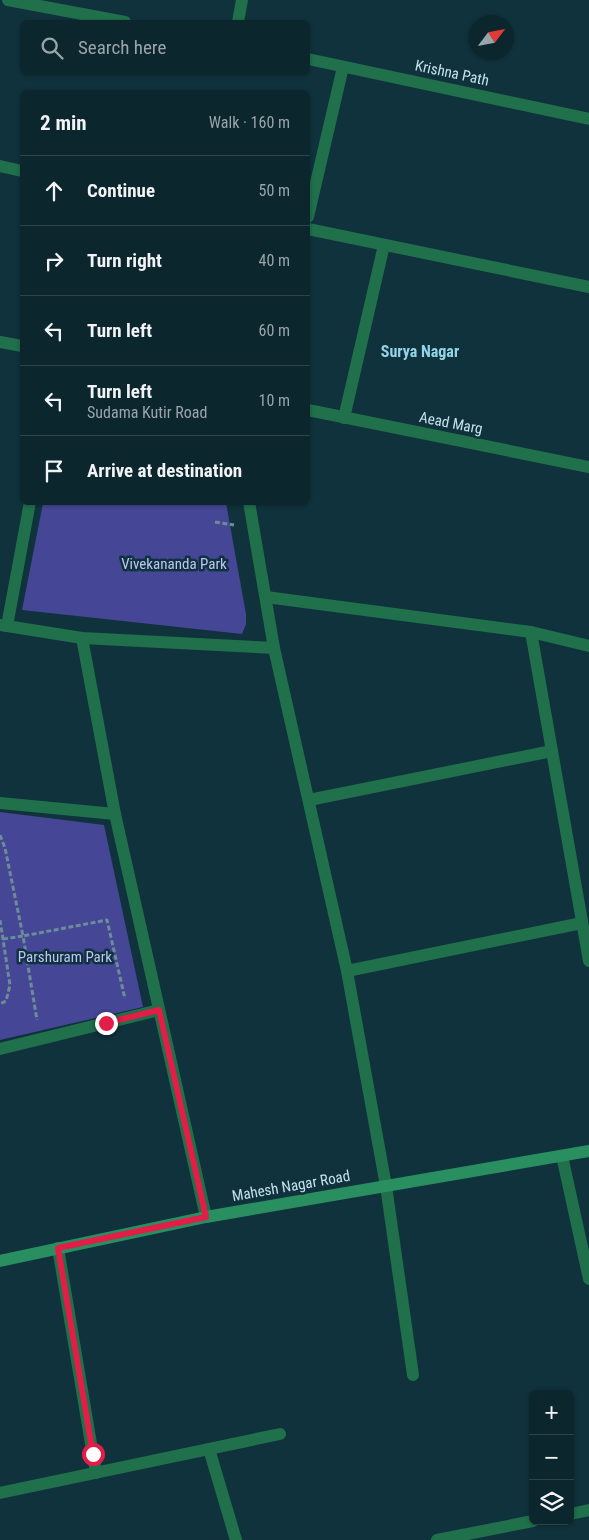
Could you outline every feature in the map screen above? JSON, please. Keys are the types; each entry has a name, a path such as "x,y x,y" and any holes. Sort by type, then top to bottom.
{"street":[{"path":"8,0 72,6 118,20"},
{"path":"238,20 242,0"},
{"name":"Krishna Path","path":"310,59 589,119"},
{"path":"310,208 342,67"},
{"path":"0,166 20,171"},
{"path":"310,229 589,286"},
{"path":"344,418 384,245"},
{"path":"0,342 20,346"},
{"name":"Aead Marg","path":"310,410 589,467"},
{"path":"29,505 4,626 82,638 274,648"},
{"path":"250,505 274,648 347,971 386,1186 413,1376"},
{"path":"266,598 531,632 589,646"},
{"path":"531,632 589,961"},
{"path":"82,638 115,814 206,1217"},
{"path":"309,800 552,750"},
{"path":"0,803 115,814"},
{"path":"347,971 582,923"},
{"path":"0,1049 159,1010"},
{"name":"Mahesh Nagar Road","path":"0,1261 206,1217 589,1151"},
{"path":"562,1156 589,1279"},
{"path":"58,1248 96,1473"},
{"path":"0,1492 280,1434"},
{"path":"209,1449 236,1540"},
{"path":"574,1513 589,1510"},
{"path":"437,1540 529,1522"}],"path":[{"path":"0,835 5,848 23,936 37,1020"},
{"path":"0,920 10,985 6,1001 0,1004"},
{"path":"3,939 107,920 126,1001 117,1003"},
{"path":"28,1022 46,1018"}],"green space":[{"name":"Vivekananda Park","path":"43,505 226,505 246,614 246,624 242,634 22,610"},
{"name":"Parshuram Park","path":"0,812 104,825 143,1007 0,1040"}],"district":[{"name":"Surya Nagar","path":"420,351"}],"route":[{"path":"93,1454 58,1248 206,1217 159,1010 106,1023"}]}
